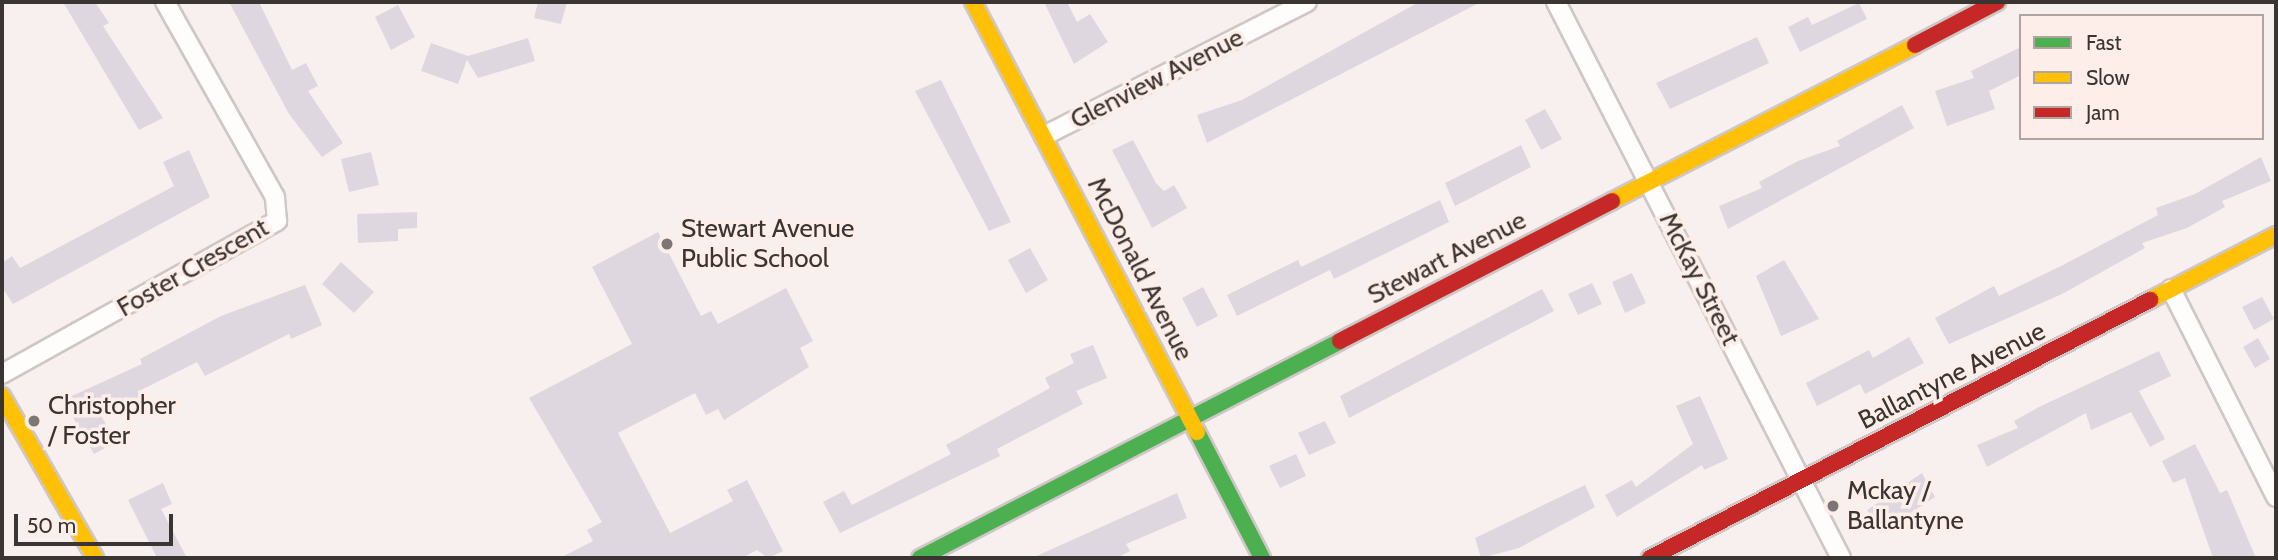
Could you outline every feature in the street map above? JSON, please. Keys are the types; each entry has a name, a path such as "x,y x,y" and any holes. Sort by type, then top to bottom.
{"street":[{"name":"Foster Crescent","path":"2,374 277,221 275,197 165,2"},
{"name":"McDonald Avenue","path":"973,2 1262,558"},
{"name":"Glenview Avenue","path":"1044,136 1307,2"},
{"name":"McKay Street","path":"1556,2 1841,558"},
{"name":"Stewart Avenue","path":"920,558 1997,2"},
{"name":"Ballantyne Avenue","path":"1650,558 2276,235"},
{"path":"2171,289 2276,497"},
{"path":"2,396 95,558"}],"building":[{"path":"63,2 95,2 109,23 103,26 163,118 139,130"},
{"path":"229,2 259,2 292,70 306,63 318,86 308,91 343,143 322,157 289,114"},
{"path":"538,2 567,2 561,24 534,18"},
{"path":"1044,2 1067,2 1077,22 1090,14 1108,42 1074,64"},
{"path":"1419,2 1481,2 1207,143 1197,115 1242,100"},
{"path":"1859,3 1867,19 1800,52 1788,27 1808,17 1812,25"},
{"path":"398,5 415,37 391,50 375,17"},
{"path":"1757,37 1769,63 1670,109 1656,83"},
{"path":"528,38 535,61 478,78 467,60 458,84 421,71 431,43 468,56"},
{"path":"2019,48 2019,76 1989,91 1995,109 1947,126 1935,91 1974,78 1971,71"},
{"path":"941,80 1011,222 989,231 915,91"},
{"path":"1902,105 1914,128 1728,229 1719,206 1762,188 1759,182 1798,161 1840,146 1837,141"},
{"path":"1545,109 1562,139 1541,150 1525,120"},
{"path":"1133,140 1156,183 1164,191 1174,185 1187,208 1152,228 1112,150"},
{"path":"1521,145 1531,167 1455,206 1445,183"},
{"path":"189,150 210,197 13,304 2,287 2,263 12,256 20,268 174,186 163,162"},
{"path":"371,152 379,185 349,192 341,159"},
{"path":"2261,157 2271,181 2222,201 2225,207 2187,228 2142,243 2145,248 2062,294 1949,344 1935,318 1994,286 1999,296 2063,265 2158,215 2156,208 2195,194"},
{"path":"1440,200 1449,222 1334,279 1330,270 1237,316 1227,295 1298,260 1301,267"},
{"path":"417,212 417,228 398,229 398,241 358,243 357,214"},
{"path":"658,232 701,316 711,311 718,324 786,288 813,341 800,348 809,367 724,420 718,409 706,415 695,393 618,433 670,533 733,501 727,490 747,480 783,551 768,558 757,550 742,558 560,558 593,541 587,530 602,522 529,398 632,344 592,267"},
{"path":"1030,248 1048,280 1026,293 1008,260"},
{"path":"1784,260 1819,319 1781,336 1756,276"},
{"path":"341,262 374,292 354,313 322,284"},
{"path":"1632,273 1646,303 1625,313 1612,282"},
{"path":"1592,283 1602,304 1578,315 1568,294"},
{"path":"305,285 322,325 291,339 289,334 205,376 197,362 141,390 143,395 100,414 116,442 94,454 63,400 142,364 140,359 221,316"},
{"path":"1203,287 1218,316 1197,327 1182,298"},
{"path":"1542,289 1554,311 1349,418 1340,396"},
{"path":"2262,297 2274,319 2254,330 2242,307"},
{"path":"1909,337 1924,363 1865,394 1860,384 1817,406 1806,383 1869,350 1873,358"},
{"path":"2258,338 2270,359 2255,368 2243,347"},
{"path":"1093,345 1107,378 1076,391 1083,404 997,449 1000,456 840,533 823,502 844,491 852,505 951,454 946,445 1050,388 1045,378 1074,363 1070,354"},
{"path":"2159,351 2171,376 2139,391 2165,439 2150,447 2131,412 2091,430 2086,413 1987,467 1977,445 2018,428 2014,421 2039,407"},
{"path":"1700,396 1728,459 1704,470 1702,465 1617,517 1605,495 1632,480 1636,487 1693,444 1676,406"},
{"path":"1325,421 1336,443 1309,455 1298,433"},
{"path":"2195,444 2220,493 2227,490 2256,558 2213,558 2185,478 2173,483 2162,461"},
{"path":"1296,454 1306,476 1280,488 1269,466"},
{"path":"1922,473 1935,497 1880,533 1867,510"},
{"path":"163,483 172,504 161,509 187,558 157,558 128,500"},
{"path":"1585,485 1595,507 1519,548 1481,558 1475,538"},
{"path":"1177,493 1187,518 1126,544 1130,551 1117,558 1032,558"}],"traffic: fast":[{"path":"920,558 1340,341"},
{"path":"1197,432 1262,558"}],"traffic: slow":[{"path":"973,2 1197,432"},
{"path":"1612,201 1915,45"},
{"path":"2150,300 2276,235"},
{"path":"2,396 95,558"}],"traffic: jam":[{"path":"1915,45 1997,2"},
{"path":"1340,341 1612,201"},
{"path":"1650,558 2150,300"}],"place":[{"name":"Stewart Avenue Public School","path":"667,244"},
{"name":"Christopher / Foster","path":"34,421"},
{"name":"Mckay / Ballantyne","path":"1833,506"}]}
